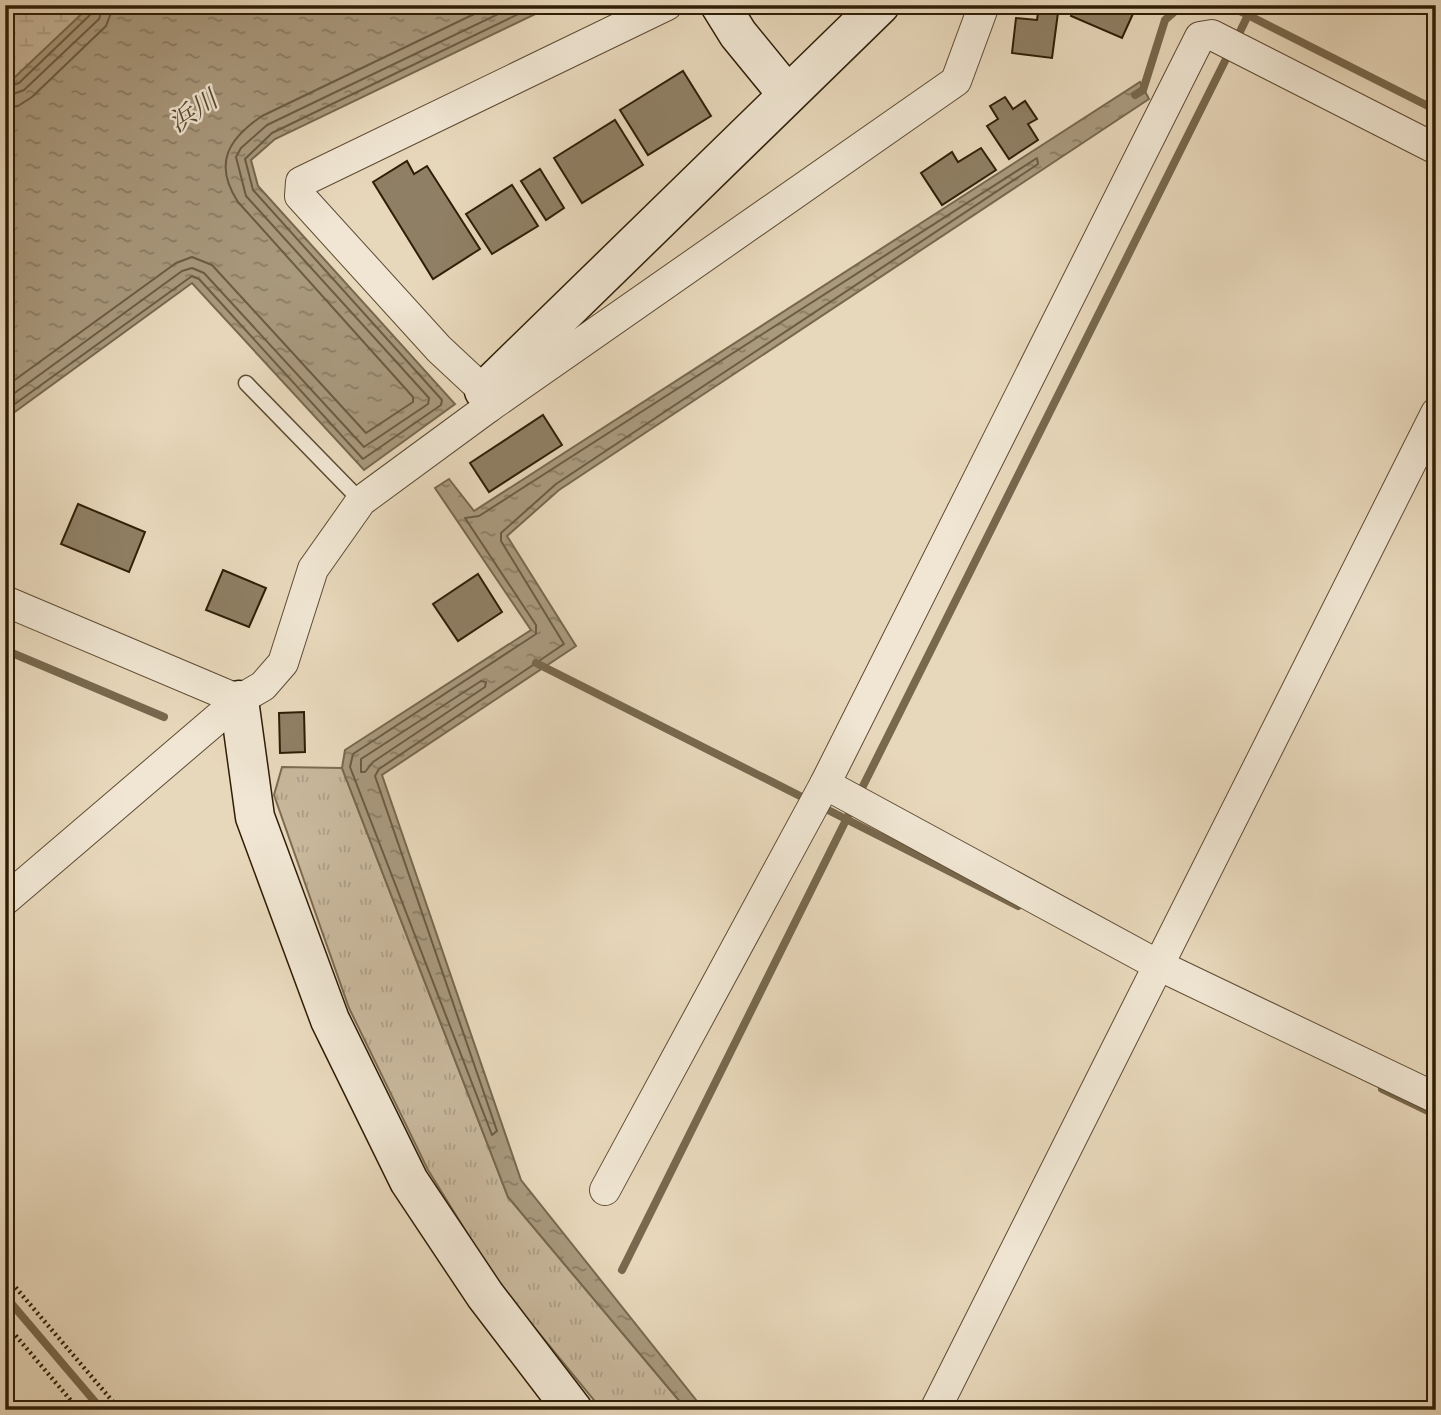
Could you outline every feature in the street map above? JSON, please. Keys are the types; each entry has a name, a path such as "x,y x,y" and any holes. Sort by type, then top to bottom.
{"street":[{"path":"487,399 300,196 301,182 667,5"},
{"path":"487,399 787,93 880,5"},
{"path":"5,900 239,700 263,686 283,663 313,569 361,501 487,399 956,81 985,5"},
{"path":"729,19 787,93"},
{"path":"605,1190 825,784 1200,37 1212,35 1436,149"},
{"path":"935,1410 1436,413"},
{"path":"5,601 239,700"},
{"path":"239,700 256,817 330,1020 409,1181 485,1295 573,1410"},
{"path":"825,784 1158,965 1436,1097"}],"lane":[{"path":"246,383 361,501"}],"path":[{"path":"5,1275 120,1410"},
{"path":"5,1323 79,1410"}],"green space":[{"path":"5,5 200,5 5,178"},
{"path":"282,767 342,768 508,1197 687,1410 602,1410 498,1283 428,1170 349,1008 274,795"}],"water":[{"name":"浜川","path":"91,5 554,5 275,139 251,160 258,186 455,404 364,470 192,283 5,419 5,83 14,78"},
{"path":"1140,82 1149,99 559,490 507,536 576,646 382,775 521,1180 704,1410 687,1410 508,1197 342,768 345,750 531,630 435,488 449,479 474,511"}],"building":[{"path":"1039,5 1059,5 1052,58 1012,53 1016,18 1037,20"},
{"path":"1075,5 1137,5 1122,38 1071,16"},
{"path":"683,71 711,116 648,155 620,110"},
{"path":"1005,97 1013,109 1025,101 1037,119 1028,124 1038,140 1009,159 987,126 998,119 990,106"},
{"path":"615,120 643,165 582,203 554,158"},
{"path":"981,148 996,170 942,205 921,173 952,152 958,162"},
{"path":"407,161 414,174 427,166 480,249 433,279 373,182"},
{"path":"540,169 564,208 546,220 521,181"},
{"path":"512,185 538,226 492,254 466,214"},
{"path":"543,415 562,445 489,492 470,463"},
{"path":"78,504 145,532 129,572 61,544"},
{"path":"223,570 266,588 249,627 206,610"},
{"path":"478,574 502,612 458,641 433,604"},
{"path":"304,712 305,752 280,753 279,713"}],"waterway":[{"path":"1135,95 1143,90 1165,20 1182,5"},
{"path":"1228,5 1436,110"},
{"path":"1236,40 1248,15"},
{"path":"859,794 1230,51"},
{"path":"5,650 164,717"},
{"path":"536,663 802,797"},
{"path":"622,1270 853,806"},
{"path":"828,810 1018,906"},
{"path":"1382,1089 1436,1115"},
{"path":"5,1296 102,1410"}]}
